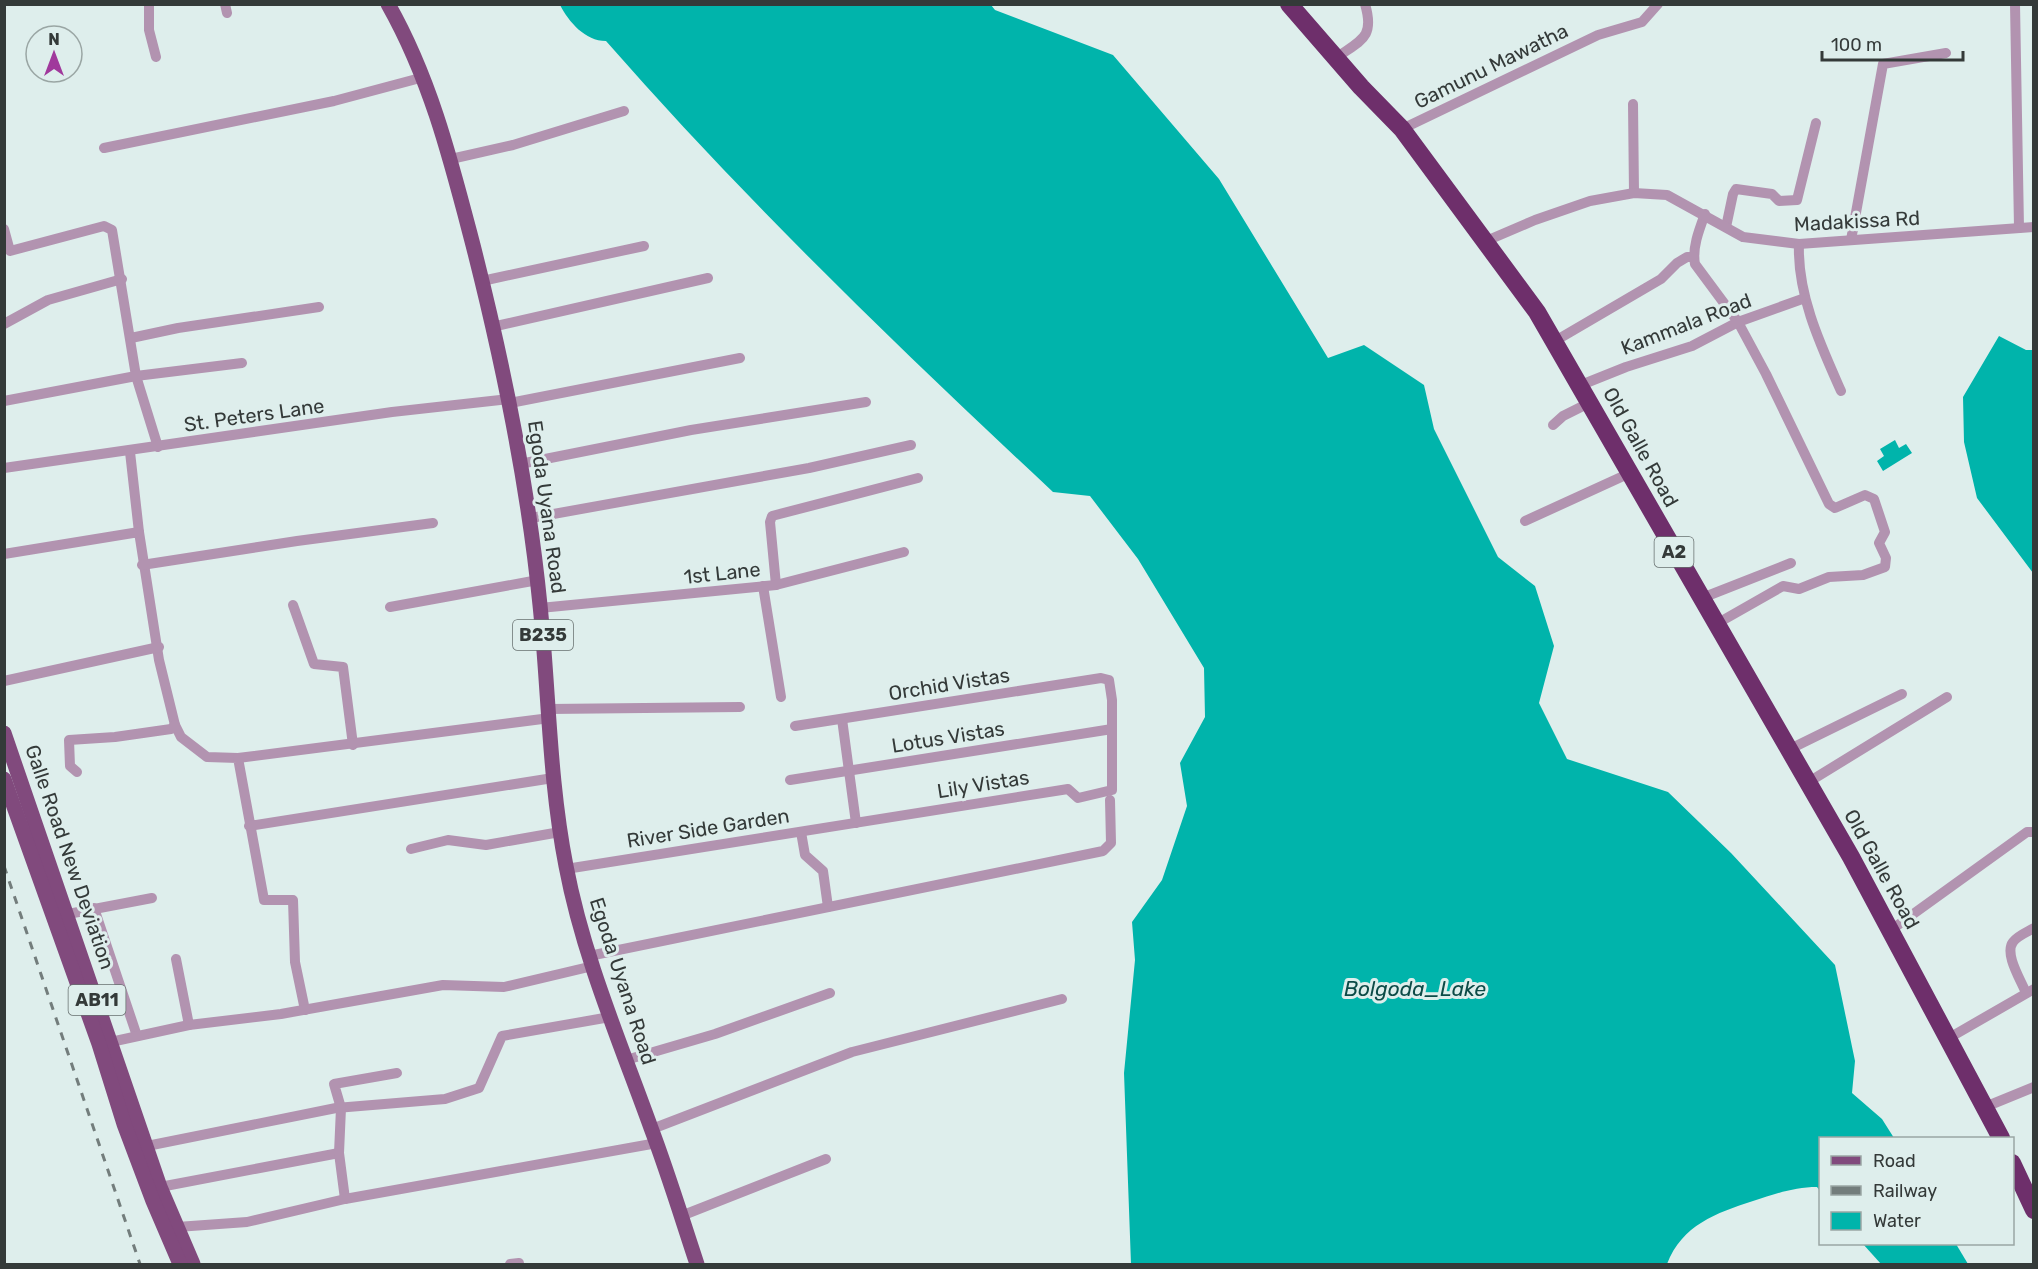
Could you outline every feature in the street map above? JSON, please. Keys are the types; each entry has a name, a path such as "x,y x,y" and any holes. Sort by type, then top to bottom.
{"highway":[{"name":"Old Galle Road","path":"1289,4 1402,129 1537,312 1718,623 1891,930 2000,1137"},
{"path":"2014,1165 2034,1210"}],"main road":[{"name":"Egoda Uyana Road","path":"388,4 408,39 424,77 451,159 509,401 531,518 553,778 566,869 591,961 697,1264"},
{"name":"Galle Road New Deviation","path":"4,733 68,914 148,1190 180,1264"},
{"name":"Galle Road New Deviation","path":"4,778 105,1043 147,1146 160,1187 194,1264"}],"street":[{"path":"149,4 149,30 156,57"},
{"path":"1336,58 1360,42 1369,31 1370,22 1365,4"},
{"name":"Gamunu Mawatha","path":"1402,129 1598,35 1642,22 1658,4"},
{"path":"2015,4 2019,228"},
{"path":"1851,240 1883,64 1946,53"},
{"path":"104,148 334,101 424,77"},
{"path":"1633,104 1634,193"},
{"path":"451,159 513,145 624,111"},
{"path":"1726,227 1736,189 1772,194 1779,201 1797,200 1816,123"},
{"name":"Madakissa Rd","path":"1486,241 1535,220 1579,205 1634,193 1667,195 1743,237 1799,244 2034,227"},
{"path":"1705,214 1699,230 1694,257 1695,264 1738,322 1766,374 1828,504 1835,508 1865,495 1874,499 1885,532 1879,543 1887,564 1885,567 1863,575 1829,577 1799,589 1783,586 1718,623"},
{"path":"4,229 10,251 104,226 112,230 122,279 136,376 158,447"},
{"path":"1799,244 1798,264 1805,298 1841,392"},
{"path":"482,281 644,246"},
{"path":"1555,341 1661,279 1677,263 1694,257"},
{"path":"492,327 708,278"},
{"path":"4,324 48,300 122,279"},
{"name":"Kammala Road","path":"1581,385 1626,367 1692,346 1738,322 1805,298"},
{"path":"131,338 178,328 319,307"},
{"name":"St. Peters Lane","path":"4,468 130,452 381,414 509,401 740,358"},
{"path":"4,401 136,376 242,363"},
{"path":"520,464 691,430 866,402"},
{"path":"1553,425 1563,416 1591,402"},
{"path":"531,518 809,468 912,445"},
{"path":"130,452 142,565 174,725 181,737 207,757 238,758 353,745 549,713 740,707"},
{"path":"1525,521 1630,472"},
{"path":"776,585 770,522 772,516 918,478"},
{"path":"142,565 433,523"},
{"path":"4,554 139,532"},
{"name":"1st Lane","path":"540,608 776,585 904,552"},
{"path":"1702,598 1791,563"},
{"path":"390,607 538,580"},
{"path":"763,586 781,697"},
{"path":"293,604 311,661 320,666 343,667 353,745"},
{"path":"4,681 159,647"},
{"name":"Orchid Vistas","path":"795,726 1101,678 1109,680 1112,729"},
{"path":"1788,750 1902,694"},
{"path":"1807,783 1947,697"},
{"path":"842,719 856,823"},
{"path":"77,772 70,766 69,740 146,733 171,729 174,725"},
{"path":"105,1043 189,1025 305,1010 443,985 504,987 591,961 828,908 1103,851 1111,843 1112,729"},
{"name":"Lotus Vistas","path":"790,780 1112,729"},
{"path":"238,758 264,900 293,900 296,962 305,1010"},
{"path":"249,826 553,778"},
{"name":"Lily Vistas","path":"856,823 1068,789 1078,798 1111,795"},
{"name":"River Side Garden","path":"566,869 856,823"},
{"path":"411,849 448,840 486,845 560,832"},
{"path":"801,832 805,855 823,871 828,908"},
{"path":"1891,930 2027,832 2034,832"},
{"path":"68,914 152,898"},
{"path":"94,908 137,1036"},
{"path":"1949,1038 2030,991 2010,954 2013,940 2034,928"},
{"path":"176,959 189,1025"},
{"path":"626,1060 715,1034 830,993"},
{"path":"177,1227 248,1222 345,1199 654,1136 852,1052 1062,999"},
{"path":"147,1146 341,1108 445,1099 479,1088 502,1036 610,1017"},
{"path":"345,1199 339,1153 341,1108 334,1084 397,1072"},
{"path":"1985,1107 2034,1087"},
{"path":"160,1187 339,1153"},
{"path":"681,1216 826,1159"}],"water":[{"name":"Bolgoda_Lake","path":"560,5 991,5 995,10 1113,55 1219,179 1328,358 1364,345 1424,385 1434,429 1498,557 1535,586 1554,646 1539,703 1567,759 1668,792 1731,853 1835,965 1855,1061 1852,1093 1882,1119 1893,1137 1819,1137 1819,1190 1817,1187 1785,1191 1713,1216 1691,1230 1682,1239 1667,1264 1131,1264 1124,1073 1135,960 1132,922 1162,880 1187,806 1180,763 1205,717 1204,668 1138,559 1090,496 1053,492 937,383 768,216 606,41 591,38 568,18"},
{"path":"1999,336 2026,350 2033,350 2033,573 1977,498 1964,442 1963,397"},
{"path":"1895,440 1899,448 1906,444 1912,453 1883,471 1877,461 1884,456 1880,449"},
{"path":"1864,1245 1957,1245 1968,1264 1881,1264"}],"railway":[{"path":"4,866 140,1264"}]}
